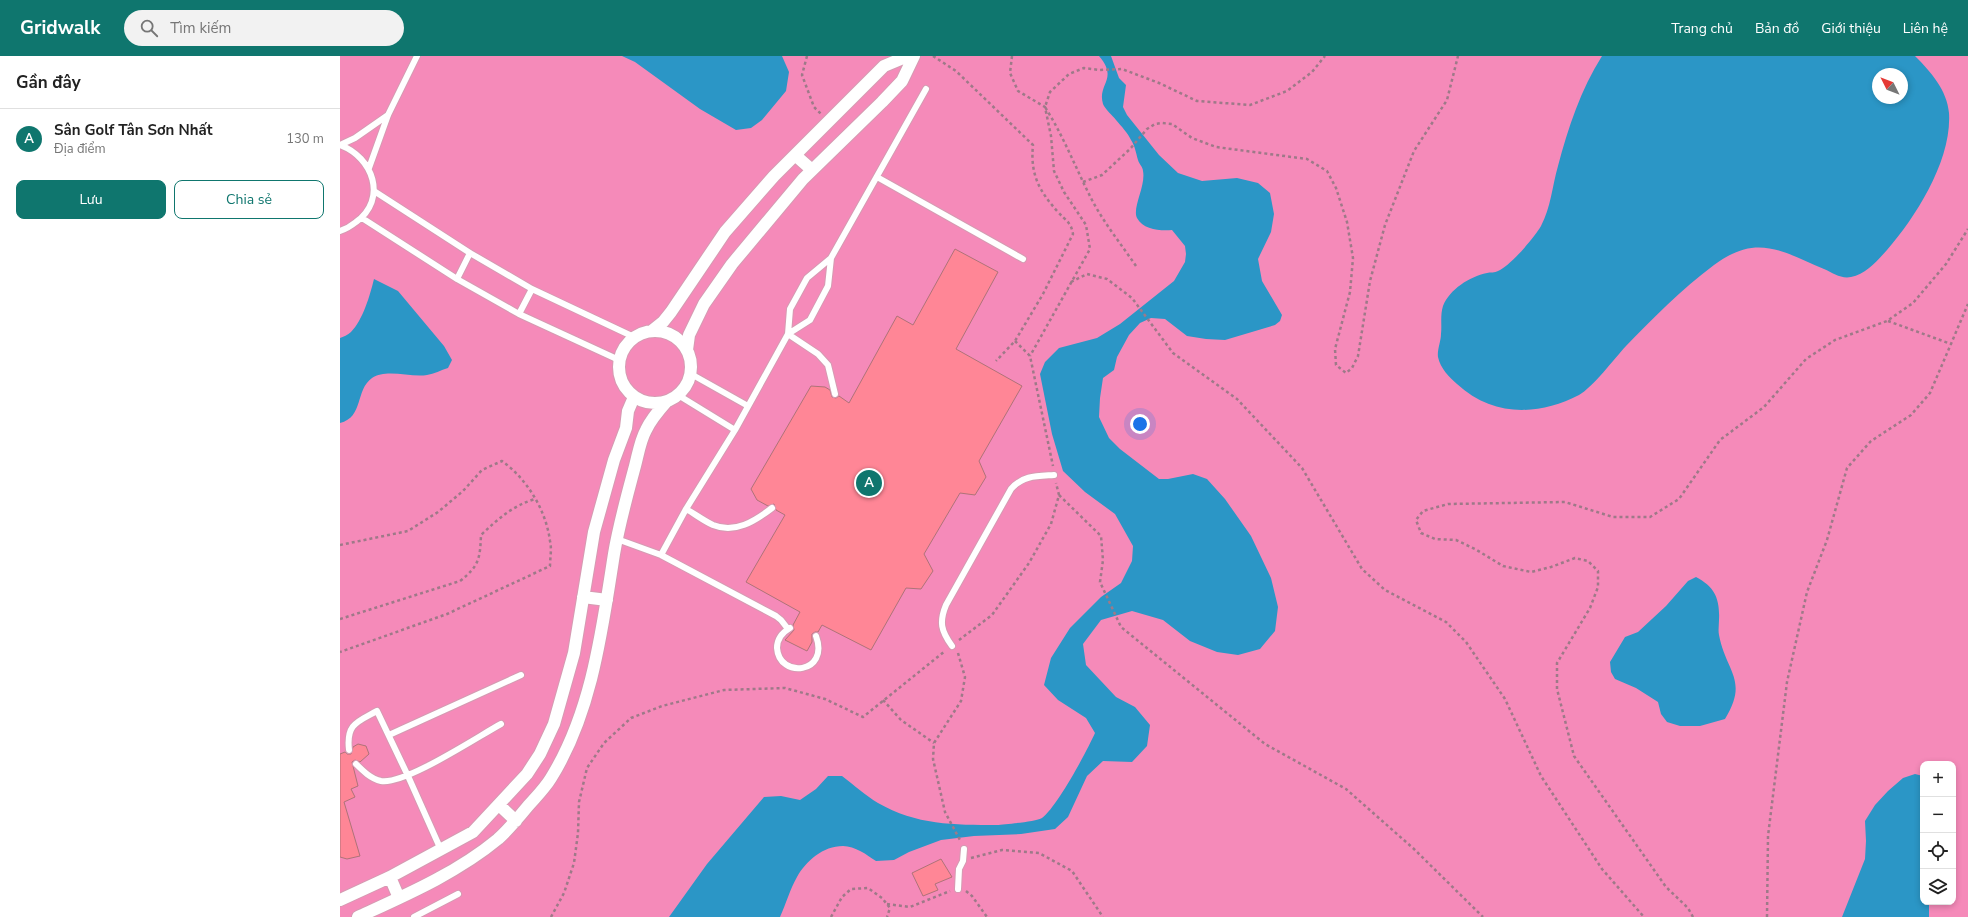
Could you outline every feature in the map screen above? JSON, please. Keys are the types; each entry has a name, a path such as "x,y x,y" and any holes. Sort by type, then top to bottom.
{"street":[{"path":"653,330 663,331 673,335 681,341 687,350 691,361 691,374 686,385 678,395 666,401 650,403 634,397 624,387 619,374 619,360 622,351 634,337 653,330 663,322 724,232 795,155 884,66 908,56"},
{"path":"687,350 689,335 704,304 775,211 812,170 902,81 914,56"},
{"path":"795,155 812,170"},
{"path":"340,900 390,877 473,832 527,774 540,754 554,724 574,653 594,532 614,460 626,428 628,411 634,397"},
{"path":"362,916 422,887 474,856 498,838 516,821 550,779 570,744 580,718 594,664 625,501 645,431 651,419 666,401"},
{"path":"583,597 607,600"},
{"path":"499,805 516,821"},
{"path":"390,877 399,898"}],"lane":[{"path":"369,168 388,114 417,56"},
{"path":"788,334 810,320 828,286 832,258 926,89"},
{"path":"340,145 354,138 388,114"},
{"path":"340,145 352,150 362,158 369,168 373,179 374,191 370,205 362,218 342,231"},
{"path":"876,177 1023,259"},
{"path":"374,191 470,253 532,289 634,337"},
{"path":"362,218 457,278 519,314 619,360"},
{"path":"457,278 470,253"},
{"path":"661,555 686,509 735,430 788,334 790,308 796,296 807,278 832,258"},
{"path":"519,314 532,289"},
{"path":"788,334 813,350 828,364 835,394"},
{"path":"691,374 748,406"},
{"path":"678,395 735,430"},
{"path":"953,644 942,632 941,622 944,610 1011,489 1024,478 1054,474"},
{"path":"686,509 713,525 731,528 743,526 758,519 772,508"},
{"path":"617,539 661,555 776,616 790,628 780,637 777,645 778,652 786,665 794,668 809,666 815,661 819,654 820,646 816,636"},
{"path":"389,735 521,675"},
{"path":"349,750 347,737 349,730 357,722 377,711 441,850"},
{"path":"356,764 366,774 383,781 408,776 501,724"},
{"path":"958,889 959,869 963,861 964,849"},
{"path":"414,917 458,894"}],"path":[{"path":"807,56 802,75 814,107 828,121"},
{"path":"933,56 956,71 1033,145 1032,160 1035,177 1042,193 1071,225 1074,234 1070,244 1015,341 996,361"},
{"path":"1012,56 1010,73 1018,91 1045,107 1060,129 1083,182 1106,224 1136,266"},
{"path":"1030,356 1090,249 1086,225 1064,192 1054,171 1051,136 1045,107 1050,92 1069,74 1084,68 1100,70 1122,68 1197,101 1250,105 1287,91 1312,72 1325,56"},
{"path":"1083,182 1102,176 1130,150 1147,129 1155,124 1172,124 1192,138 1216,147 1307,158 1327,171 1336,188 1347,222 1353,258 1350,292 1335,349 1336,365 1346,373 1352,368 1358,356 1370,281 1385,225 1414,151 1447,100 1458,56"},
{"path":"1693,917 1688,908 1666,887 1574,756 1557,689 1557,663 1590,608 1598,587 1598,571 1588,561 1575,558 1551,567 1531,572 1503,566 1475,548 1456,540 1435,539 1421,533 1416,520 1423,511 1448,504 1565,502 1613,517 1650,517 1679,499 1720,440 1764,407 1806,359 1835,340 1887,321 1913,303 1946,264 1968,229"},
{"path":"1071,282 1087,274 1106,279 1132,298 1173,353 1237,399 1302,468 1362,569 1384,590 1446,622 1466,642 1505,699 1541,776 1602,869 1644,917"},
{"path":"1766,917 1768,836 1787,682 1807,592 1828,540 1847,468 1870,441 1911,415 1930,393 1968,304"},
{"path":"1887,321 1951,344"},
{"path":"551,917 564,893 574,863 578,833 578,802 587,768 604,743 631,718 662,706 724,690 785,688 825,699 863,717 953,644 992,615 1029,564 1051,524 1059,495 1030,356 1015,341"},
{"path":"340,546 408,531 438,512 463,491 482,470 502,461 516,470 540,505 550,541 550,566 447,614 340,652"},
{"path":"1059,495 1102,536 1103,560 1100,582 1121,626 1265,744 1346,789 1414,849 1483,917"},
{"path":"340,619 460,581 473,571 480,556 481,535 500,516 519,504 535,499"},
{"path":"953,644 965,677 961,701 934,743 933,759 945,812 964,849"},
{"path":"884,700 901,720 934,743"},
{"path":"963,861 1002,850 1039,853 1072,871 1102,917"},
{"path":"831,917 842,898 851,889 868,888 890,908 887,917"},
{"path":"887,904 910,907 941,893 964,889 972,896 987,917"}],"shaded area":[{"path":"340,56 1968,56 1968,917 340,917"}],"water":[{"path":"622,56 782,56 789,72 786,91 762,120 751,128 736,130 700,109 635,62"},
{"path":"1099,56 1111,56 1119,78 1126,85 1123,107 1127,115 1159,155 1178,173 1202,181 1237,178 1258,183 1270,193 1274,214 1271,232 1258,259 1262,281 1282,315 1280,321 1275,325 1225,340 1187,336 1165,319 1151,318 1140,323 1129,335 1117,357 1114,370 1103,378 1099,417 1109,438 1120,449 1159,479 1168,479 1193,474 1207,479 1225,499 1251,536 1271,578 1278,607 1275,631 1260,649 1238,655 1217,652 1190,641 1163,620 1132,611 1101,620 1083,644 1086,665 1116,697 1135,707 1150,725 1147,746 1132,762 1103,761 1087,776 1068,817 1055,829 1021,834 974,836 941,840 909,852 894,860 876,861 861,851 847,846 836,847 822,852 805,865 790,892 780,917 669,917 707,864 764,797 781,796 800,800 816,789 828,776 842,776 864,794 878,803 907,816 921,820 950,824 981,825 997,825 1034,821 1042,818 1055,803 1079,765 1095,733 1086,718 1058,700 1044,685 1051,658 1070,628 1101,597 1121,583 1132,561 1133,546 1115,514 1085,492 1063,471 1052,434 1040,374 1045,362 1059,348 1097,338 1120,324 1174,281 1185,262 1186,254 1185,246 1172,230 1153,229 1143,225 1137,218 1136,209 1143,183 1143,170 1130,137 1103,104 1102,97 1107,70 1105,64"},
{"path":"1602,56 1915,56 1927,68 1942,89 1948,105 1948,131 1945,150 1930,187 1920,205 1898,237 1871,266 1862,273 1851,277 1844,277 1795,256 1769,248 1756,247 1729,255 1702,274 1657,314 1585,391 1563,402 1548,407 1516,410 1501,408 1485,403 1471,395 1451,379 1441,365 1438,354 1441,337 1442,309 1446,300 1455,289 1474,277 1497,272 1509,264 1538,231 1549,204 1566,137 1581,95"},
{"path":"374,279 398,291 444,346 452,360 448,368 430,374 421,376 392,373 378,375 372,378 363,389 353,415 348,420 340,423 340,338 351,332 359,321 368,300"},
{"path":"1696,577 1712,589 1717,600 1719,613 1719,635 1722,648 1734,676 1735,695 1732,706 1725,719 1700,726 1680,726 1667,722 1661,714 1658,702 1636,688 1615,679 1611,672 1610,662 1625,637 1638,632 1666,606 1688,581"},
{"path":"1915,774 1920,775 1920,905 1929,905 1929,917 1842,917 1865,859 1865,821 1875,805 1903,778"}],"building":[{"path":"955,249 998,272 956,349 1022,386 979,461 986,477 975,495 960,493 924,554 933,571 921,589 906,588 871,650 822,625 818,632 812,634 812,642 807,651 785,640 794,630 793,625 800,612 746,582 785,515 776,510 774,504 768,506 757,500 751,489 811,386 825,387 830,390 832,397 836,398 839,396 849,403 897,316 913,325"},
{"path":"358,744 366,746 369,754 360,762 355,760 352,762 358,786 351,789 355,797 344,802 360,856 347,859 340,857 340,754 345,752 347,754 351,754 353,747"},
{"path":"941,859 952,877 935,884 938,890 923,896 912,873"}],"place":[{"name":"Sân Golf Tân Sơn Nhất","path":"869,483"}]}
